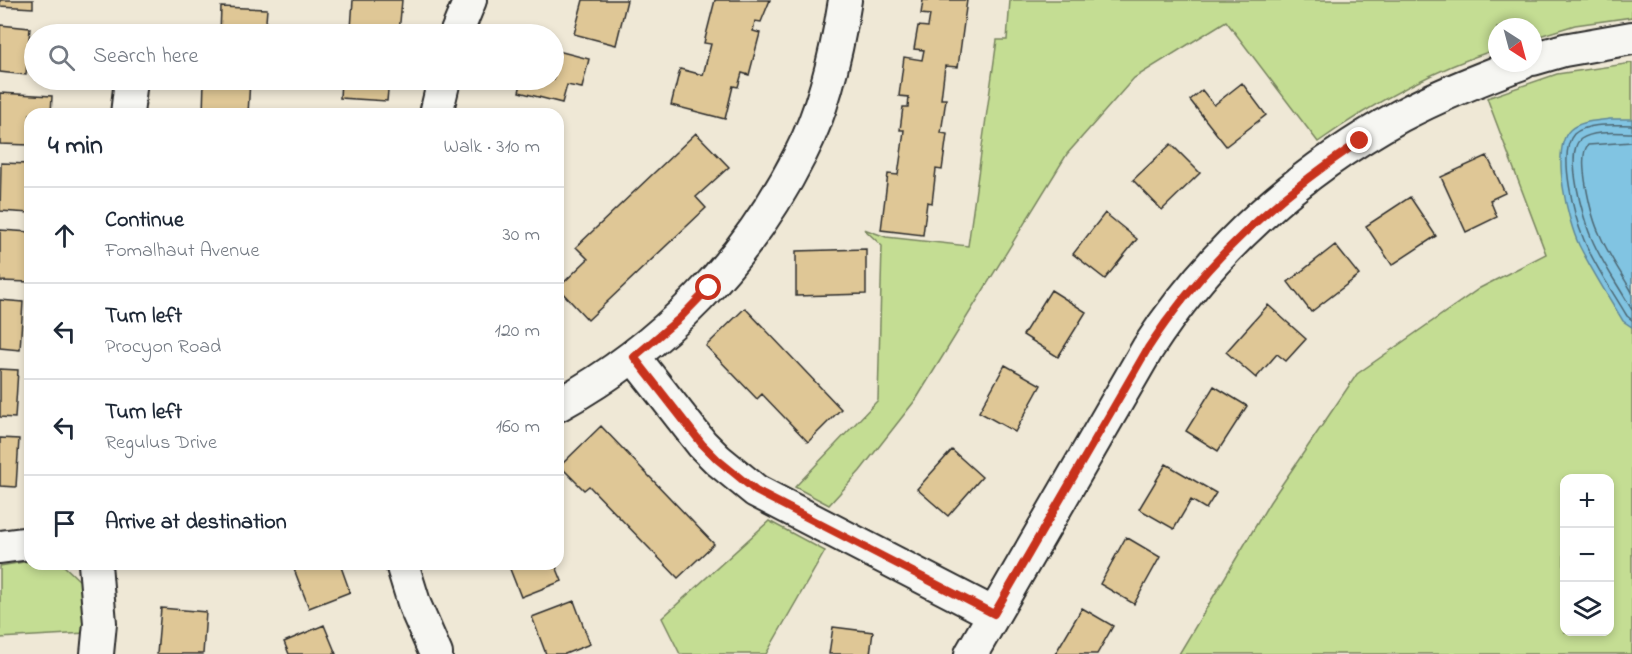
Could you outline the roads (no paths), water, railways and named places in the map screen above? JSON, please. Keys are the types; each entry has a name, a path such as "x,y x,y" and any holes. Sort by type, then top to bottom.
{"street":[{"path":"460,24 470,0"},
{"path":"564,401 634,357 680,318 709,288 761,224 801,153 816,115 829,73 845,0"},
{"path":"1542,56 1564,50 1632,38"},
{"path":"971,654 1148,348 1171,312 1218,257 1276,203 1360,141 1400,116 1501,72"},
{"path":"128,108 130,90"},
{"path":"437,108 442,90"},
{"path":"634,357 702,444 756,491 994,614"},
{"path":"0,547 24,544"},
{"path":"96,570 100,623 98,654"},
{"path":"404,570 415,606 436,654"}],"water":[{"path":"1610,119 1632,119 1632,327 1623,321 1579,245 1566,204 1561,169 1564,139 1570,130 1584,123"}]}
